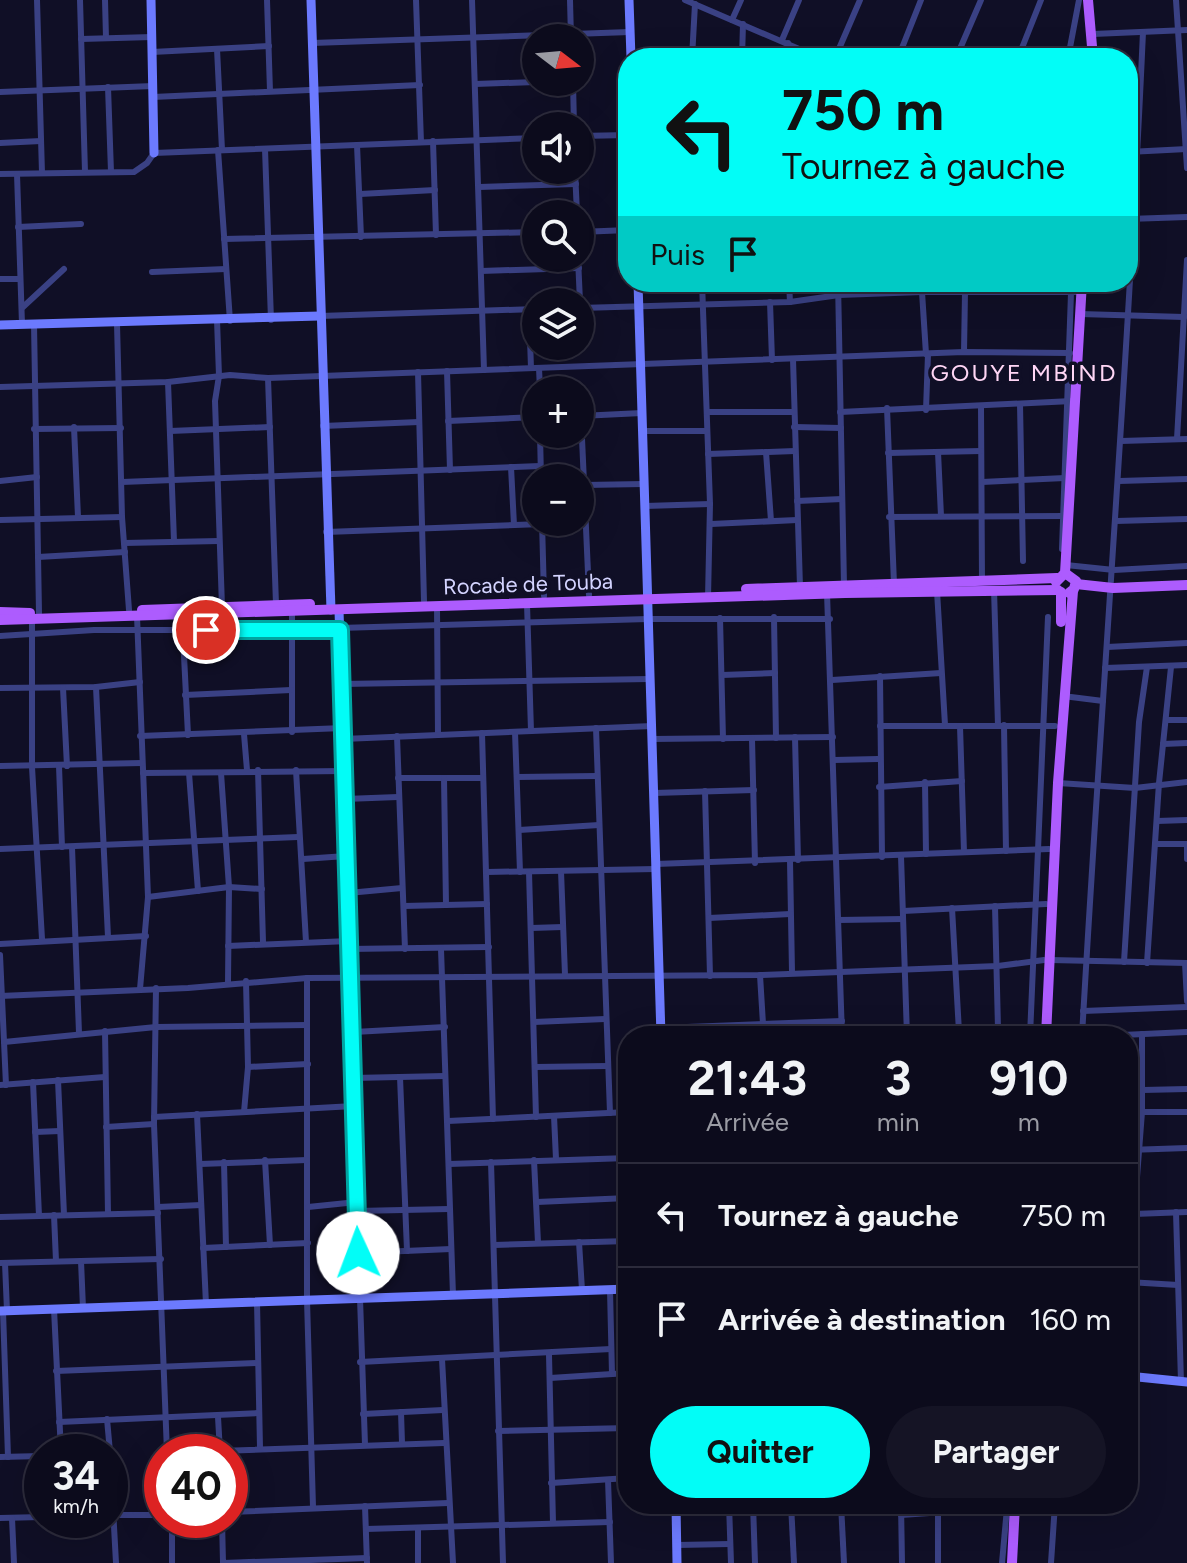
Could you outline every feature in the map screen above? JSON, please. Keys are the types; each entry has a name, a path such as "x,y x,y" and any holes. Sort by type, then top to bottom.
{"main road":[{"path":"1088,0 1093,48"},
{"path":"1043,961 1042,904 1050,726 1064,568 1071,402 1080,314 1078,292"},
{"path":"1039,1026 1074,587 1074,576 1064,568"},
{"name":"Rocade de Touba","path":"133,613 182,616 276,604 333,608 437,607 647,596 827,593 894,584 982,581 1064,568"},
{"path":"1074,587 1187,585"},
{"name":"Rocade de Touba","path":"708,594 800,587 937,591 1060,591 1074,587"},
{"name":"Rocade de Touba","path":"0,620 225,610 292,611 544,596 647,596"},
{"name":"Rocade de Touba","path":"0,612 36,616"},
{"path":"1012,1563 1013,1514"},
{"path":"1014,1514 1019,1563"}],"street":[{"path":"37,0 42,173"},
{"path":"80,0 85,172"},
{"path":"105,0 106,38"},
{"path":"151,0 154,153"},
{"path":"267,0 270,91"},
{"path":"311,0 326,532 333,608 340,630 354,1032 360,1362 365,1445"},
{"path":"416,0 421,142"},
{"path":"472,0 484,370"},
{"path":"570,0 571,24"},
{"path":"629,0 631,48"},
{"path":"685,0 798,48"},
{"path":"732,20 741,0"},
{"path":"786,48 785,42 799,0"},
{"path":"839,48 860,0"},
{"path":"902,48 921,0"},
{"path":"960,48 981,0"},
{"path":"1022,48 1041,0"},
{"path":"1070,48 1079,0"},
{"path":"1176,0 1187,168"},
{"path":"693,48 695,4"},
{"path":"742,48 743,24"},
{"path":"1093,34 1187,30"},
{"path":"594,34 630,32"},
{"path":"1138,132 1143,32"},
{"path":"81,39 152,37"},
{"path":"312,43 522,37"},
{"path":"152,52 269,46"},
{"path":"217,49 230,321"},
{"path":"475,84 522,82"},
{"path":"153,97 420,85"},
{"path":"0,92 153,86"},
{"path":"108,87 111,172"},
{"path":"594,136 618,135"},
{"path":"0,174 138,170 154,153 522,138"},
{"path":"0,143 41,141"},
{"path":"433,141 436,235"},
{"path":"357,145 361,237"},
{"path":"265,149 271,320"},
{"path":"1138,152 1186,149"},
{"path":"17,174 22,324"},
{"path":"479,187 576,184 577,200"},
{"path":"360,194 435,190"},
{"path":"1138,219 1187,217"},
{"path":"18,227 81,224"},
{"path":"594,231 618,230"},
{"path":"224,239 522,232"},
{"path":"1177,439 1185,352 1187,260"},
{"path":"23,307 64,269"},
{"path":"152,272 226,269"},
{"path":"481,271 522,270"},
{"path":"0,279 19,279"},
{"path":"638,292 661,1026"},
{"path":"702,292 711,524 708,594"},
{"path":"790,292 790,302"},
{"path":"839,292 845,589"},
{"path":"922,292 927,354 926,410"},
{"path":"594,305 790,302 839,295 965,292 964,352"},
{"path":"889,517 1066,516 1070,353 1078,292"},
{"path":"1082,1026 1096,786 1113,588 1128,292"},
{"path":"770,302 772,360"},
{"path":"0,325 271,320 522,310"},
{"path":"1080,314 1184,317"},
{"path":"217,320 219,541 225,610 230,630"},
{"path":"34,324 38,557 30,687 35,850 42,939"},
{"path":"117,324 122,517 137,630 147,844 148,897 140,989"},
{"path":"0,387 168,382 219,376 268,378 964,352 1070,353"},
{"path":"793,359 800,587"},
{"path":"531,360 531,368"},
{"path":"539,368 539,376"},
{"path":"447,371 450,470"},
{"path":"418,372 424,601"},
{"path":"268,378 276,604"},
{"path":"168,382 174,541"},
{"path":"1179,400 1187,400"},
{"path":"840,412 1071,402"},
{"path":"1020,404 1023,561"},
{"path":"981,407 982,581"},
{"path":"887,408 894,584"},
{"path":"707,412 793,412"},
{"path":"594,415 642,413"},
{"path":"448,421 522,418"},
{"path":"323,426 419,422"},
{"path":"74,427 78,517"},
{"path":"170,431 270,427"},
{"path":"794,427 841,428"},
{"path":"34,429 121,428"},
{"path":"642,431 707,431"},
{"path":"1121,441 1187,439"},
{"path":"708,454 795,451"},
{"path":"888,453 981,451"},
{"path":"766,452 771,521"},
{"path":"938,452 941,516"},
{"path":"511,467 514,525"},
{"path":"122,482 522,467"},
{"path":"0,481 37,477"},
{"path":"982,482 1065,478"},
{"path":"1119,481 1187,479"},
{"path":"594,485 644,484"},
{"path":"797,501 842,499"},
{"path":"645,506 710,504"},
{"path":"0,520 122,517"},
{"path":"1116,521 1187,519"},
{"path":"711,524 797,520"},
{"path":"326,532 522,524"},
{"path":"542,536 544,596"},
{"path":"585,536 589,595"},
{"path":"124,543 219,541"},
{"path":"38,557 125,552"},
{"path":"1064,568 1114,570 1187,566"},
{"path":"994,589 1006,851"},
{"path":"937,591 945,725"},
{"path":"827,593 842,1026"},
{"path":"527,604 531,731"},
{"path":"437,607 438,735"},
{"path":"292,611 292,732"},
{"path":"182,616 188,735"},
{"path":"774,617 776,738"},
{"path":"880,726 1050,726 1048,617"},
{"path":"720,618 723,739"},
{"path":"0,636 183,629 340,630 648,619 830,619"},
{"path":"1107,647 1187,643"},
{"path":"1105,668 1187,665"},
{"path":"1124,962 1135,788 1147,667"},
{"path":"1147,963 1159,783 1168,720 1171,667"},
{"path":"722,675 775,673"},
{"path":"832,680 941,673"},
{"path":"880,676 878,759 882,857"},
{"path":"342,684 650,679"},
{"path":"0,688 96,687 140,682"},
{"path":"96,687 108,937"},
{"path":"62,847 63,688"},
{"path":"185,695 291,690"},
{"path":"1063,696 1103,701"},
{"path":"1168,720 1187,720"},
{"path":"140,736 292,732 397,736 652,726"},
{"path":"960,726 964,852"},
{"path":"596,728 602,975 610,1113"},
{"path":"515,732 520,872"},
{"path":"482,733 493,1119"},
{"path":"244,734 247,770"},
{"path":"397,736 405,949"},
{"path":"795,737 798,860"},
{"path":"652,739 833,737"},
{"path":"752,739 755,863"},
{"path":"1163,744 1187,743"},
{"path":"834,760 878,759"},
{"path":"0,766 63,766 100,761 142,763"},
{"path":"258,770 263,942"},
{"path":"296,770 306,942"},
{"path":"143,773 344,771"},
{"path":"189,773 198,891"},
{"path":"221,773 229,887 228,982"},
{"path":"517,777 597,776"},
{"path":"398,778 483,778"},
{"path":"444,778 446,905"},
{"path":"879,787 962,781"},
{"path":"925,782 926,854"},
{"path":"1058,783 1135,788 1187,782"},
{"path":"654,793 754,790"},
{"path":"705,791 710,976"},
{"path":"345,799 398,797"},
{"path":"1157,821 1187,820"},
{"path":"519,830 599,825"},
{"path":"0,849 35,850 104,844 298,837"},
{"path":"1155,844 1187,844 1187,859"},
{"path":"72,847 79,1033"},
{"path":"487,872 601,870 1044,850"},
{"path":"303,859 346,856"},
{"path":"901,856 907,1026"},
{"path":"790,861 792,972"},
{"path":"561,871 565,975"},
{"path":"529,872 536,1117"},
{"path":"148,897 229,887 262,889"},
{"path":"348,893 402,888"},
{"path":"404,906 487,904"},
{"path":"903,911 1042,904"},
{"path":"995,906 998,1026"},
{"path":"952,908 959,1026"},
{"path":"709,918 790,914"},
{"path":"839,920 903,919"},
{"path":"531,928 563,927"},
{"path":"0,944 42,939 146,936"},
{"path":"228,946 306,942 405,949 489,947"},
{"path":"441,949 453,1295"},
{"path":"0,955 3,1085 105,1077"},
{"path":"1039,1026 1043,961"},
{"path":"1,996 307,978 710,976 998,966 1043,961 1186,963 1187,1004 1083,1011"},
{"path":"760,975 763,1024"},
{"path":"307,978 307,1300 313,1507"},
{"path":"244,1112 248,1067 246,981"},
{"path":"156,988 154,1121 166,1434"},
{"path":"534,1022 605,1019"},
{"path":"713,1026 842,1021"},
{"path":"4,1042 156,1027 307,1025"},
{"path":"354,1032 445,1027"},
{"path":"105,1031 108,1214"},
{"path":"1138,1034 1187,1032"},
{"path":"1142,1034 1143,1090 1138,1150 1187,1148"},
{"path":"248,1067 308,1064"},
{"path":"535,1067 608,1066"},
{"path":"353,1078 445,1076"},
{"path":"400,1077 407,1251"},
{"path":"58,1080 64,1215"},
{"path":"33,1082 39,1216"},
{"path":"1143,1090 1187,1089"},
{"path":"106,1127 197,1114 354,1106"},
{"path":"1142,1112 1187,1112"},
{"path":"448,1121 618,1113"},
{"path":"197,1114 206,1304"},
{"path":"554,1116 556,1159"},
{"path":"35,1132 60,1131"},
{"path":"449,1164 618,1158"},
{"path":"265,1160 270,1245"},
{"path":"200,1164 307,1160"},
{"path":"534,1160 538,1243"},
{"path":"224,1162 226,1247"},
{"path":"491,1162 503,1563"},
{"path":"537,1202 618,1198"},
{"path":"0,1217 108,1214 201,1205"},
{"path":"308,1207 449,1209"},
{"path":"1138,1377 1184,1382 1176,1212"},
{"path":"1138,1214 1187,1212"},
{"path":"54,1215 56,1261"},
{"path":"494,1245 618,1241"},
{"path":"579,1242 582,1290"},
{"path":"203,1248 308,1243"},
{"path":"358,1253 451,1249"},
{"path":"24,1456 4,1457 2,1263 161,1259"},
{"path":"81,1261 83,1308"},
{"path":"1138,1283 1178,1285"},
{"path":"610,1290 612,1374"},
{"path":"3,1311 618,1290"},
{"path":"257,1302 260,1448"},
{"path":"54,1309 60,1434"},
{"path":"360,1362 549,1355 611,1349"},
{"path":"549,1355 553,1523"},
{"path":"442,1359 444,1443 453,1563"},
{"path":"56,1371 258,1363"},
{"path":"550,1378 618,1374"},
{"path":"363,1414 443,1410"},
{"path":"401,1412 402,1443"},
{"path":"59,1422 259,1413"},
{"path":"218,1417 219,1434"},
{"path":"107,1419 108,1434"},
{"path":"498,1431 618,1428"},
{"path":"248,1449 444,1443"},
{"path":"551,1483 618,1479"},
{"path":"608,1480 611,1563"},
{"path":"248,1511 448,1503"},
{"path":"222,1538 223,1563 367,1560 365,1506"},
{"path":"676,1514 677,1563"},
{"path":"729,1514 731,1563"},
{"path":"753,1514 755,1563"},
{"path":"791,1514 794,1563"},
{"path":"842,1514 844,1563"},
{"path":"902,1563 901,1515 920,1514"},
{"path":"938,1514 938,1563"},
{"path":"1002,1563 1011,1514"},
{"path":"1051,1563 1054,1514"},
{"path":"0,1518 24,1518"},
{"path":"12,1518 14,1563"},
{"path":"366,1529 610,1522"},
{"path":"418,1529 418,1563"},
{"path":"114,1538 116,1563"},
{"path":"172,1538 172,1563"},
{"path":"677,1545 730,1544"}],"district":[{"name":"GOUYE MBIND","path":"1024,372"}],"route":[{"path":"206,630 340,630 358,1253"}]}
